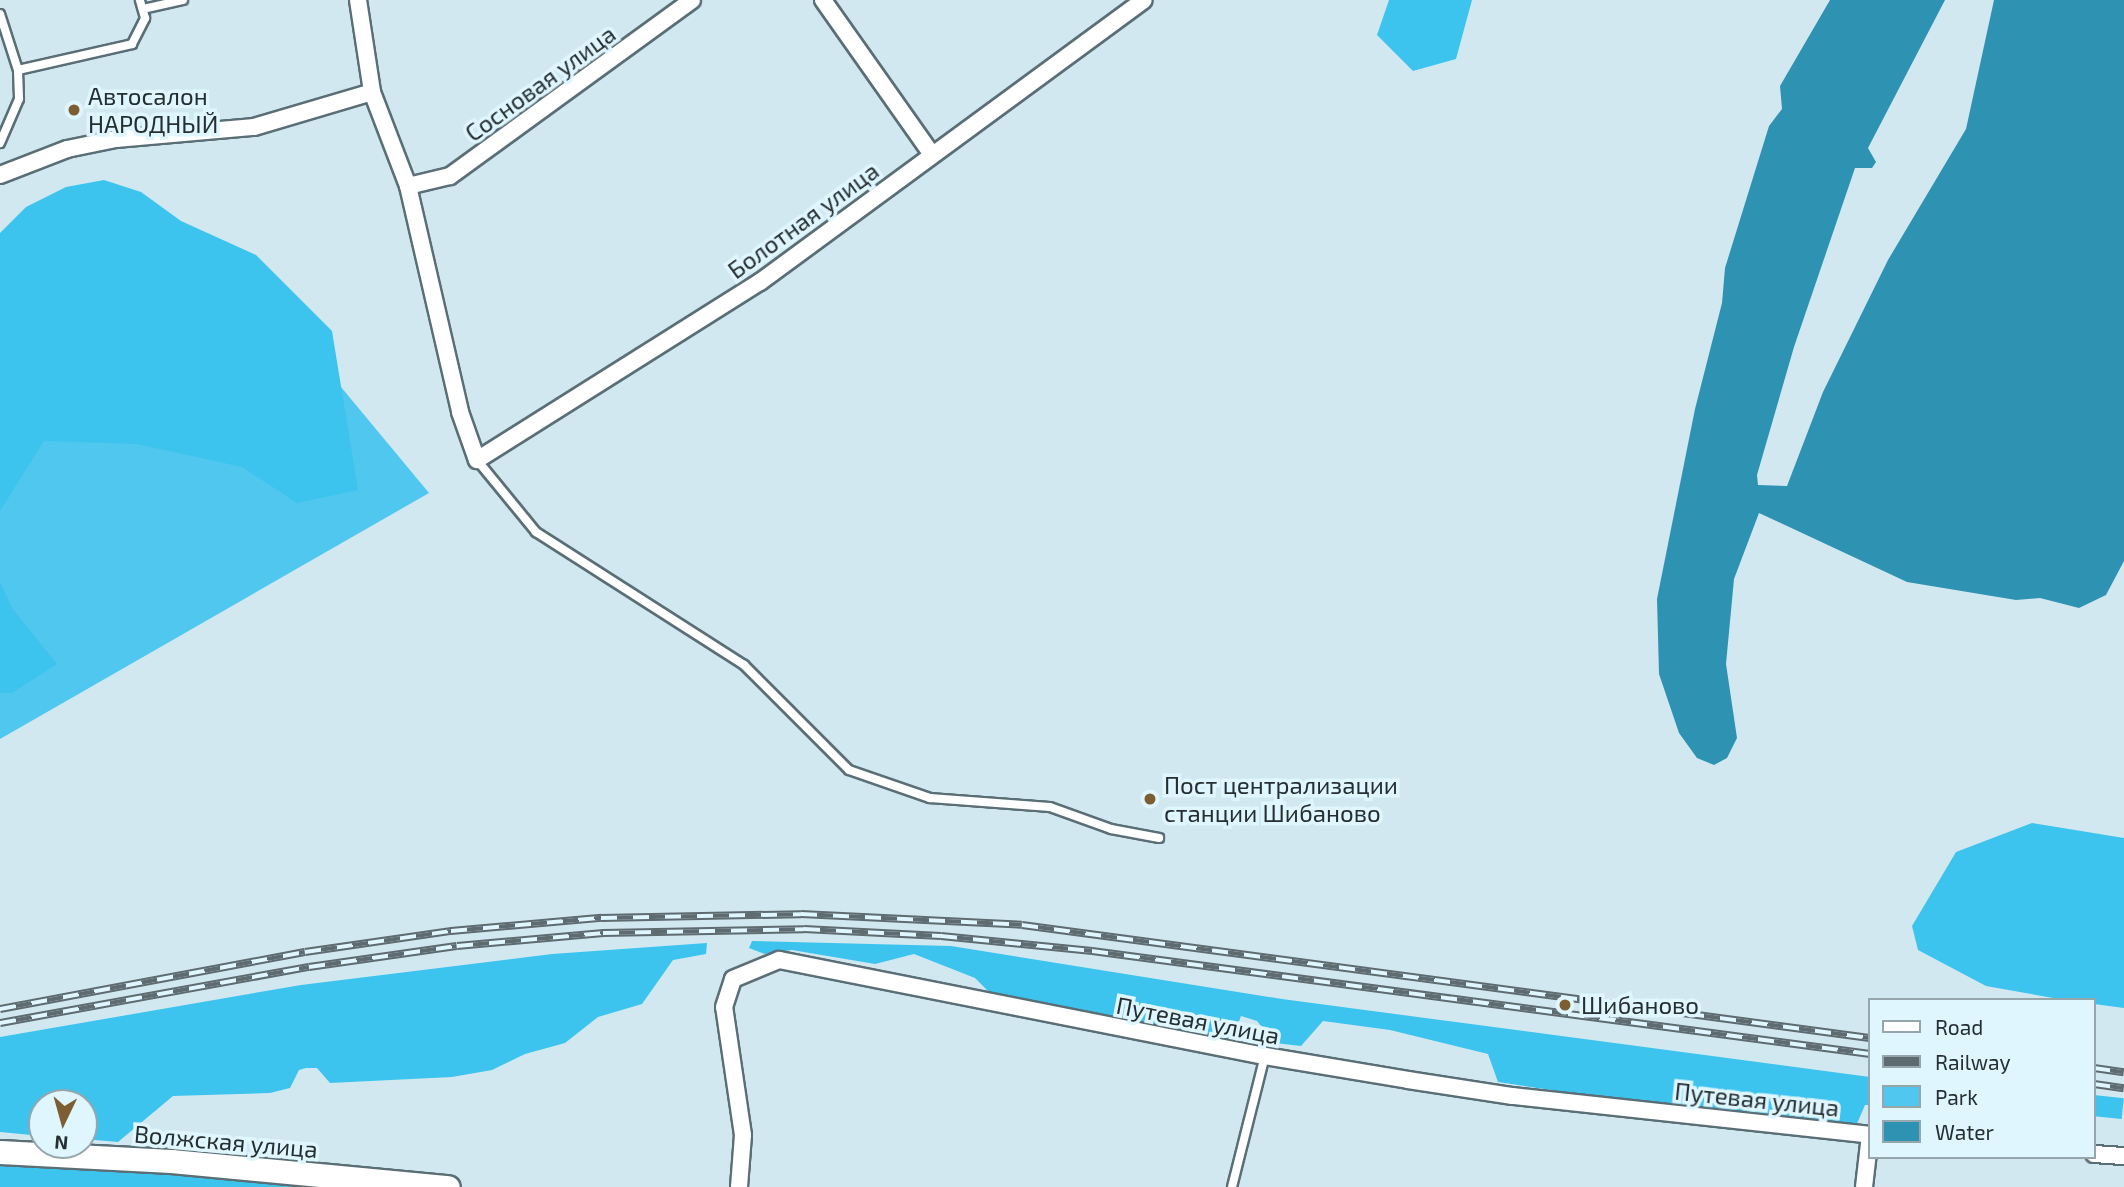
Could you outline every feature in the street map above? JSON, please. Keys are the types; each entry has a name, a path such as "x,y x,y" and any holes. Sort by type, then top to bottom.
{"street":[{"path":"358,0 372,92 408,186 460,412 477,460"},
{"name":"Сосновая улица","path":"408,186 450,176 692,0"},
{"path":"823,0 932,153"},
{"name":"Болотная улица","path":"477,460 760,282 932,153 1144,0"},
{"path":"0,175 67,149 116,139 254,127 372,92"},
{"name":"Путевая улица","path":"739,1187 743,1135 724,1006 733,979 779,960 1265,1056 1513,1096 1868,1135"},
{"name":"Волжская улица","path":"0,1152 171,1161 448,1187"},
{"path":"1864,1187 1868,1152"},
{"path":"2096,1154 2124,1156"}],"lane":[{"path":"18,70 132,44 141,31 141,5 183,0"},
{"path":"0,14 18,70 19,99 0,143"},
{"path":"477,460 536,532 744,664 849,770 930,798 1050,807 1111,829 1159,838"},
{"path":"1232,1187 1265,1056"}],"green space":[{"path":"238,263 429,493 0,739 0,264"}],"shaded area":[{"path":"1389,0 1472,0 1456,59 1413,71 1377,35"},
{"path":"104,180 141,192 181,221 256,255 332,331 358,490 297,503 242,467 137,444 44,441 0,511 0,233 26,207 66,187"},
{"path":"0,582 12,608 57,664 12,693 0,693"},
{"path":"2032,823 2124,838 2124,1008 2096,1004 2096,998 2053,998 1986,986 1918,950 1912,926 1956,852"},
{"path":"752,941 951,946 1282,999 1868,1077 1868,1105 1865,1105 1856,1126 1659,1106 1498,1082 1488,1054 1390,1030 1323,1021 1301,1046 1275,1043 1257,1021 1241,1016 1232,1041 992,995 975,978 914,954 875,964 792,950 765,954 749,948"},
{"path":"707,943 706,954 673,960 642,1004 598,1017 565,1043 525,1054 492,1070 452,1077 330,1083 317,1068 306,1068 299,1070 290,1088 270,1093 173,1096 118,1142 98,1140 98,1089 28,1089 28,1135 0,1132 0,1037 301,985 552,954"},
{"path":"2096,1095 2124,1098 2122,1119 2096,1116"},
{"path":"0,1166 213,1176 314,1187 0,1187"}],"water":[{"path":"1830,0 1945,0 1868,148 1876,162 1872,168 1855,168 1794,347 1757,475 1758,485 1787,486 1823,392 1888,260 1966,129 1994,0 2124,0 2124,561 2106,595 2079,608 2040,598 2016,600 1907,582 1759,513 1734,579 1726,664 1737,738 1727,758 1714,765 1697,758 1679,733 1659,674 1657,599 1695,409 1722,303 1725,268 1769,126 1782,109 1780,86"}],"railway":[{"path":"0,1009 305,952 451,931 601,918 801,914 1022,925 1868,1038"},
{"path":"0,1023 309,967 457,946 603,933 804,929 941,936 1092,951 1868,1054"},
{"path":"2096,1068 2124,1072"},
{"path":"2096,1084 2124,1088"}],"place":[{"name":"Автосалон НАРОДНЫЙ","path":"74,110"},
{"name":"Пост централизации станции Шибаново","path":"1150,799"},
{"name":"Шибаново","path":"1565,1005"}]}
